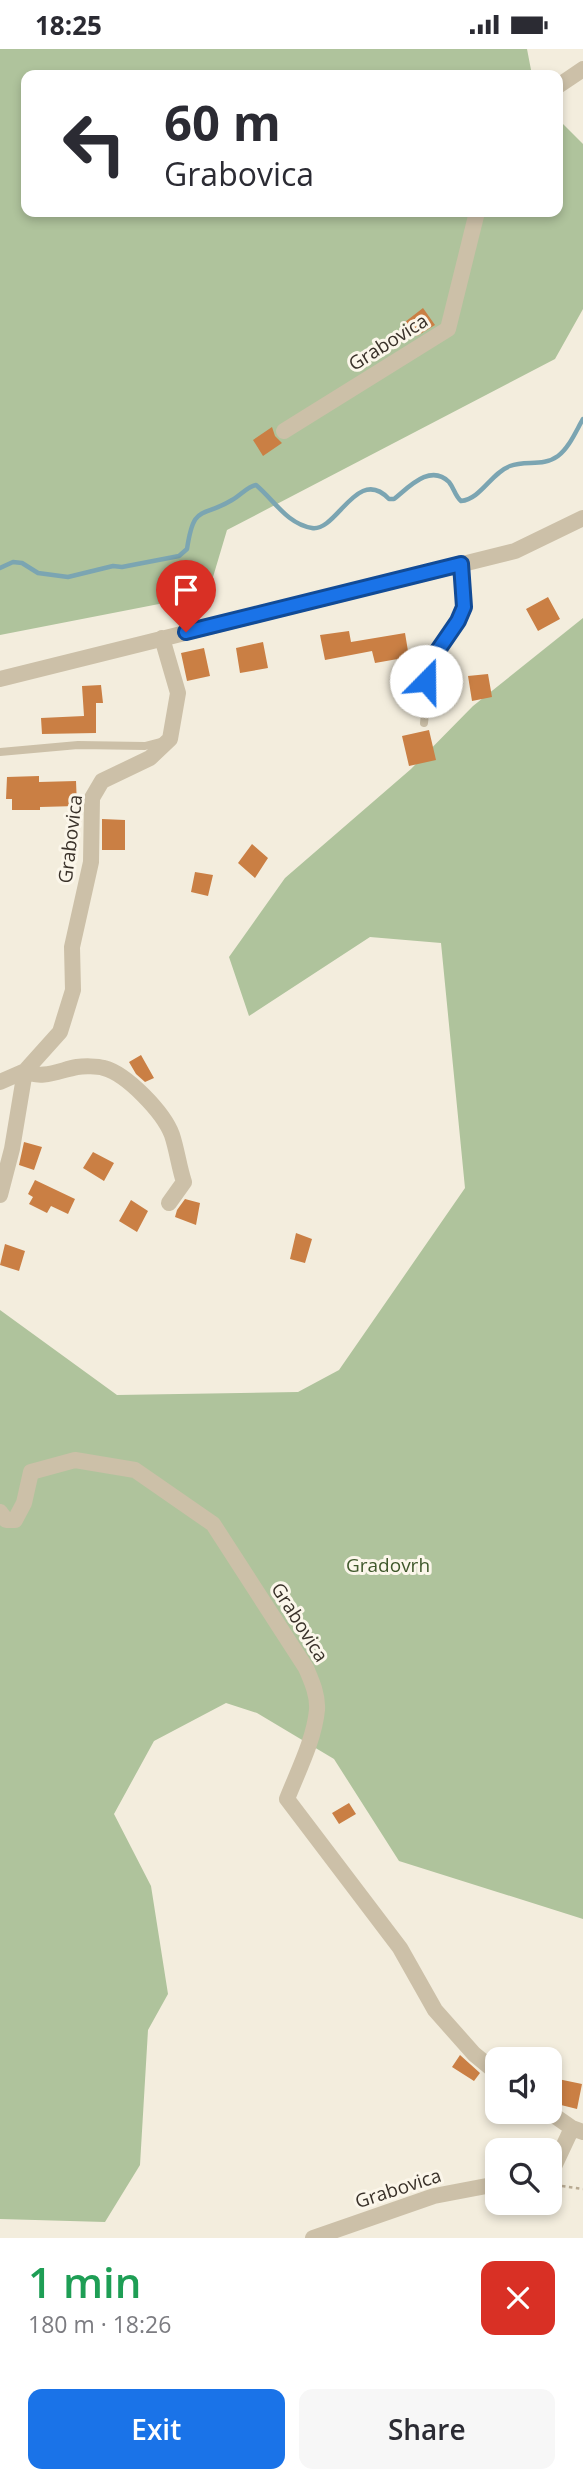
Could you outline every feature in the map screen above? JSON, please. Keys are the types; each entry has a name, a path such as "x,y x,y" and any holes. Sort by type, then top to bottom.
{"street":[{"path":"563,83 583,69"},
{"name":"Grabovica","path":"284,431 448,328 476,217"},
{"path":"0,679 515,551 583,518"},
{"path":"162,638 178,693 170,739"},
{"name":"Grabovica","path":"0,1082 25,1071 60,1032 73,990 72,947 91,862 92,797 102,781 150,758 170,739"},
{"name":"Grabovica","path":"25,1071 48,1075 79,1067 105,1068 155,1105 171,1133 184,1182 169,1203"},
{"path":"0,1195 12,1149 25,1071"},
{"name":"Grabovica","path":"0,1512 6,1520 15,1520 24,1503 31,1472 75,1460 135,1470 213,1524 306,1668 315,1690 317,1711 307,1747 287,1799 400,1948 435,2010 485,2063"},
{"path":"562,2120 577,2130 562,2163"},
{"name":"Grabovica","path":"313,2238 434,2196 485,2186"}],"lane":[{"path":"424,723 426,681 434,656 458,621 464,607 461,564"},
{"path":"0,752 78,745 145,746 170,739"}],"path":[{"path":"562,2182 583,2189"}],"green space":[{"path":"0,49 527,49 531,70 21,70 21,217 563,217 563,124 583,144 583,309 555,359 227,530 213,577 159,604 0,635"},
{"name":"Gradovrh","path":"583,618 583,1919 399,1861 334,1759 257,1713 226,1703 154,1741 114,1814 151,1886 168,1994 148,2030 140,2165 105,2222 0,2219 0,1310 117,1395 298,1392 339,1370 465,1188 441,943 370,937 249,1016 229,957 285,878 411,769 473,706"}],"building":[{"path":"423,308 435,325 417,336 405,322"},
{"path":"272,427 275,436 282,443 263,456 253,440"},
{"path":"548,597 560,619 538,631 526,609"},
{"path":"349,631 351,642 405,633 409,657 375,663 372,651 325,660 320,635"},
{"path":"263,642 268,668 240,673 236,648"},
{"path":"204,648 210,676 187,681 181,653"},
{"path":"488,674 492,697 472,701 468,676"},
{"path":"101,685 103,703 96,703 96,733 42,734 41,718 84,716 82,686"},
{"path":"429,730 436,760 409,766 402,736"},
{"path":"39,776 39,782 76,781 77,806 12,810 12,799 6,799 7,777"},
{"path":"102,819 125,820 125,850 102,850"},
{"path":"252,844 268,858 255,878 238,863"},
{"path":"195,872 213,875 208,896 191,892"},
{"path":"141,1055 154,1078 145,1082 129,1062"},
{"path":"24,1142 42,1147 34,1170 19,1165"},
{"path":"93,1152 114,1163 104,1181 83,1168"},
{"path":"35,1180 75,1199 68,1214 51,1206 47,1213 29,1204 33,1197 28,1194"},
{"path":"185,1199 200,1203 196,1225 175,1217"},
{"path":"131,1200 148,1211 137,1232 119,1221"},
{"path":"296,1233 312,1239 305,1263 290,1259"},
{"path":"5,1244 25,1251 19,1271 0,1265"},
{"path":"349,1803 356,1814 339,1824 332,1813"},
{"path":"460,2055 480,2073 474,2081 452,2067"},
{"path":"562,2080 582,2084 577,2109 562,2105"}],"waterway":[{"path":"0,568 13,562 22,563 38,573 68,577 113,566 122,567 179,556 187,549 193,525 200,514 221,506 256,485 288,517 312,528 321,527 357,494 367,490 378,491 389,499 394,499 427,476 442,477 449,482 461,501 474,496 503,469 522,463 546,461 558,456 569,444 583,419"}],"route":[{"path":"186,632 461,564 464,607 458,621 434,656 426,681"}]}
